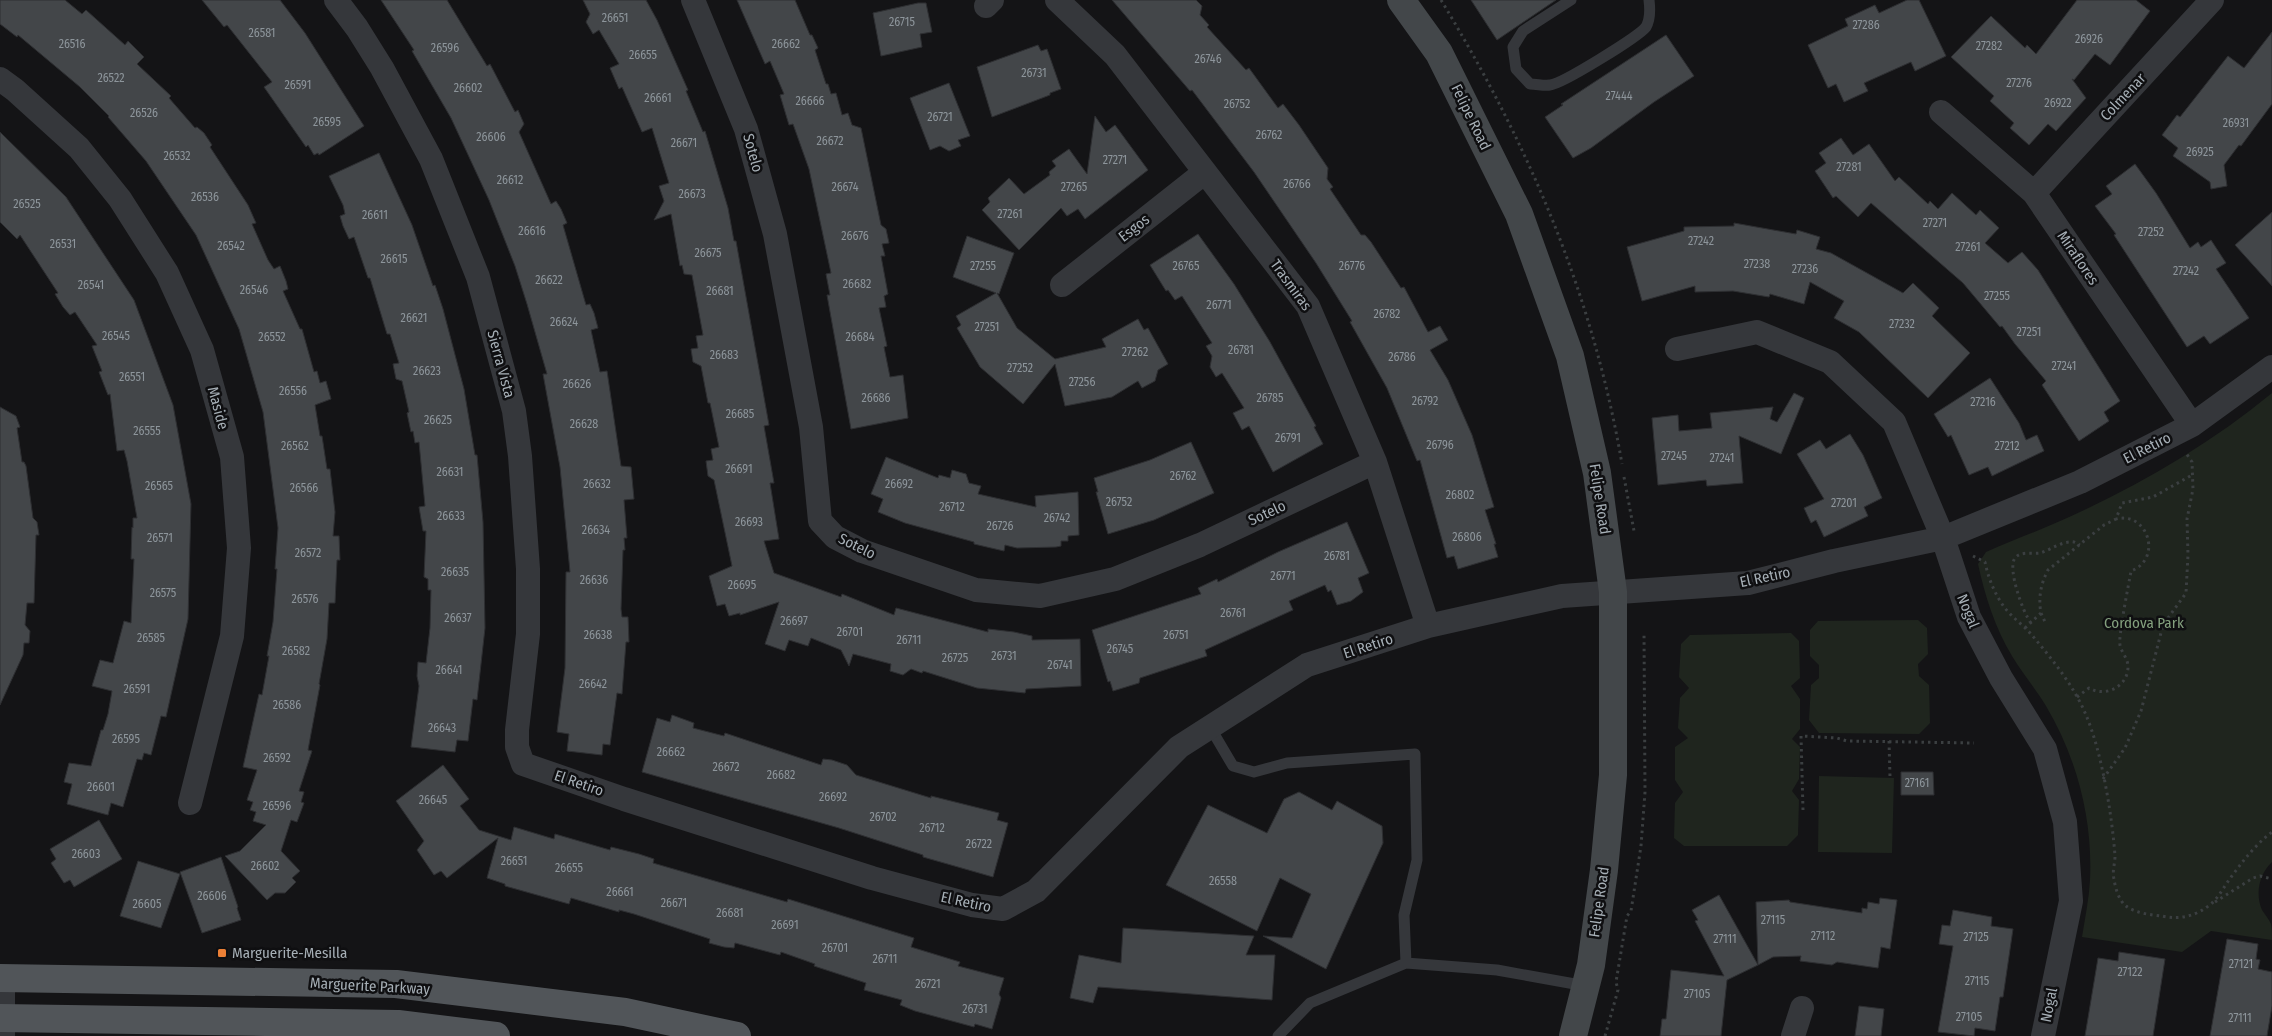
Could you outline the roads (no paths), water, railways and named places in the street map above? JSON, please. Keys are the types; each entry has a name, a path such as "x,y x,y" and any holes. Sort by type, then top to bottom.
{"main road":[{"name":"Felipe Road","path":"1401,0 1439,53 1518,214 1570,356 1597,473 1613,592 1613,775 1604,870 1586,986 1573,1036"},
{"name":"Marguerite Parkway","path":"2,978 396,984 625,1012 737,1036"},
{"path":"2,1024 398,1024 496,1036"}],"street":[{"name":"Sierra Vista","path":"336,0 357,28 382,68 431,159 478,278 514,411 520,456 528,569 528,634 517,730 517,748 523,764"},
{"name":"Sotelo","path":"693,0 746,129 775,234 811,428 820,521 835,537 862,552 976,590 1040,596 1115,579 1200,545 1375,462"},
{"name":"Trasmiras","path":"1057,0 1115,55 1308,306 1375,462 1428,626"},
{"name":"Colmenar","path":"2034,193 2212,0"},
{"name":"Maside","path":"0,79 15,90 79,148 120,199 167,273 202,350 232,458 239,548 232,636 190,803"},
{"name":"Miraflores","path":"1941,112 2034,193 2183,429"},
{"name":"Esgos","path":"1062,285 1205,172"},
{"name":"Nogal","path":"1677,349 1757,332 1830,362 1894,422 1943,538 1969,617 2001,678 2046,748 2065,822 2071,902 2043,1036"},
{"name":"El Retiro","path":"523,764 624,799 872,878 972,905 1003,910 1036,890 1179,747 1307,665 1428,626 1562,596 1748,582 1834,561 1943,538 2080,482 2183,429 2272,367"},
{"path":"2,978 2,1024"},
{"path":"1793,1036 1802,1008"}],"lane":[{"path":"1571,0 1523,31 1513,47 1516,69 1530,84 1550,85 1570,78 1613,51 1646,27 1650,10 1649,0"},
{"path":"1210,727 1233,766 1254,772 1287,763 1415,754 1417,860 1404,916 1406,963"},
{"path":"1278,1036 1310,1003 1406,963 1497,970 1586,986"}],"place":[{"name":"Marguerite-Mesilla","path":"222,953"}],"park label":[{"name":"Cordova Park","path":"2144,623"}]}
